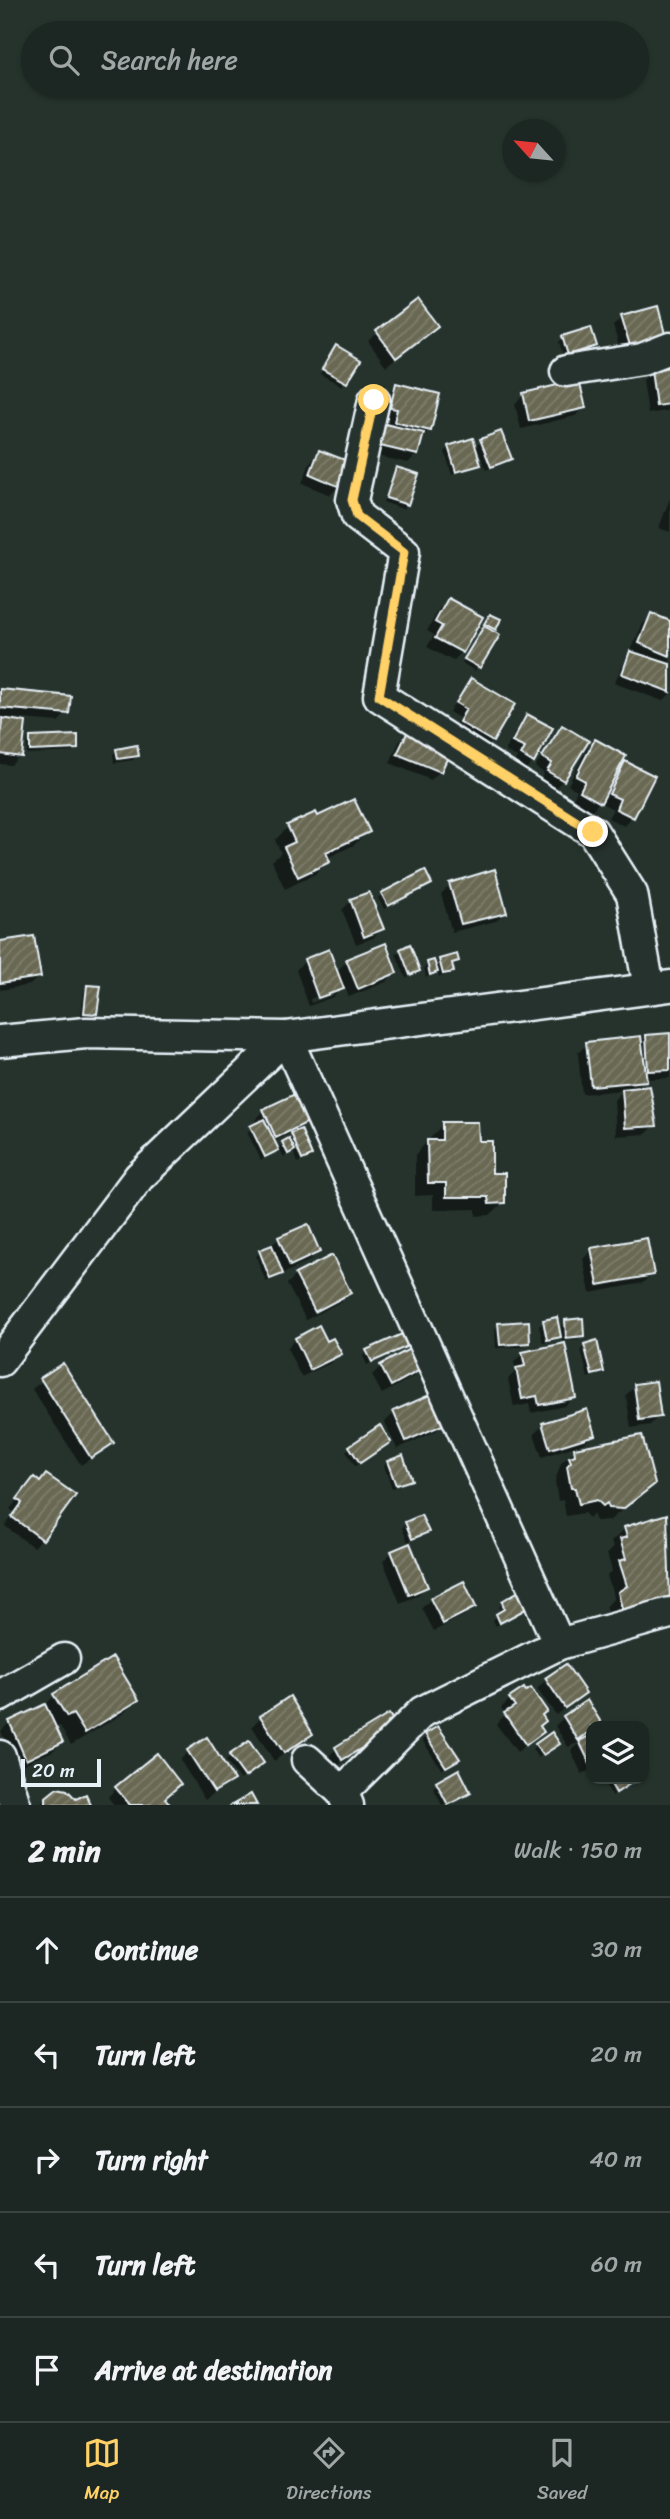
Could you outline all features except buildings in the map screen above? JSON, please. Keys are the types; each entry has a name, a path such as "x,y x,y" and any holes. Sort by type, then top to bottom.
{"street":[{"path":"566,372 642,359 670,348"},
{"path":"0,1041 86,1033 286,1037 660,987 632,894 593,832 379,696 404,552 357,516 352,500 374,400"},
{"path":"0,1361 139,1177 286,1037"},
{"path":"286,1037 559,1644"},
{"path":"307,1760 345,1799 422,1712 559,1644 670,1613"},
{"path":"0,1696 64,1659"},
{"path":"0,1756 15,1805"}],"route":[{"path":"374,400 352,500 357,516 404,552 379,696 593,832"}]}
